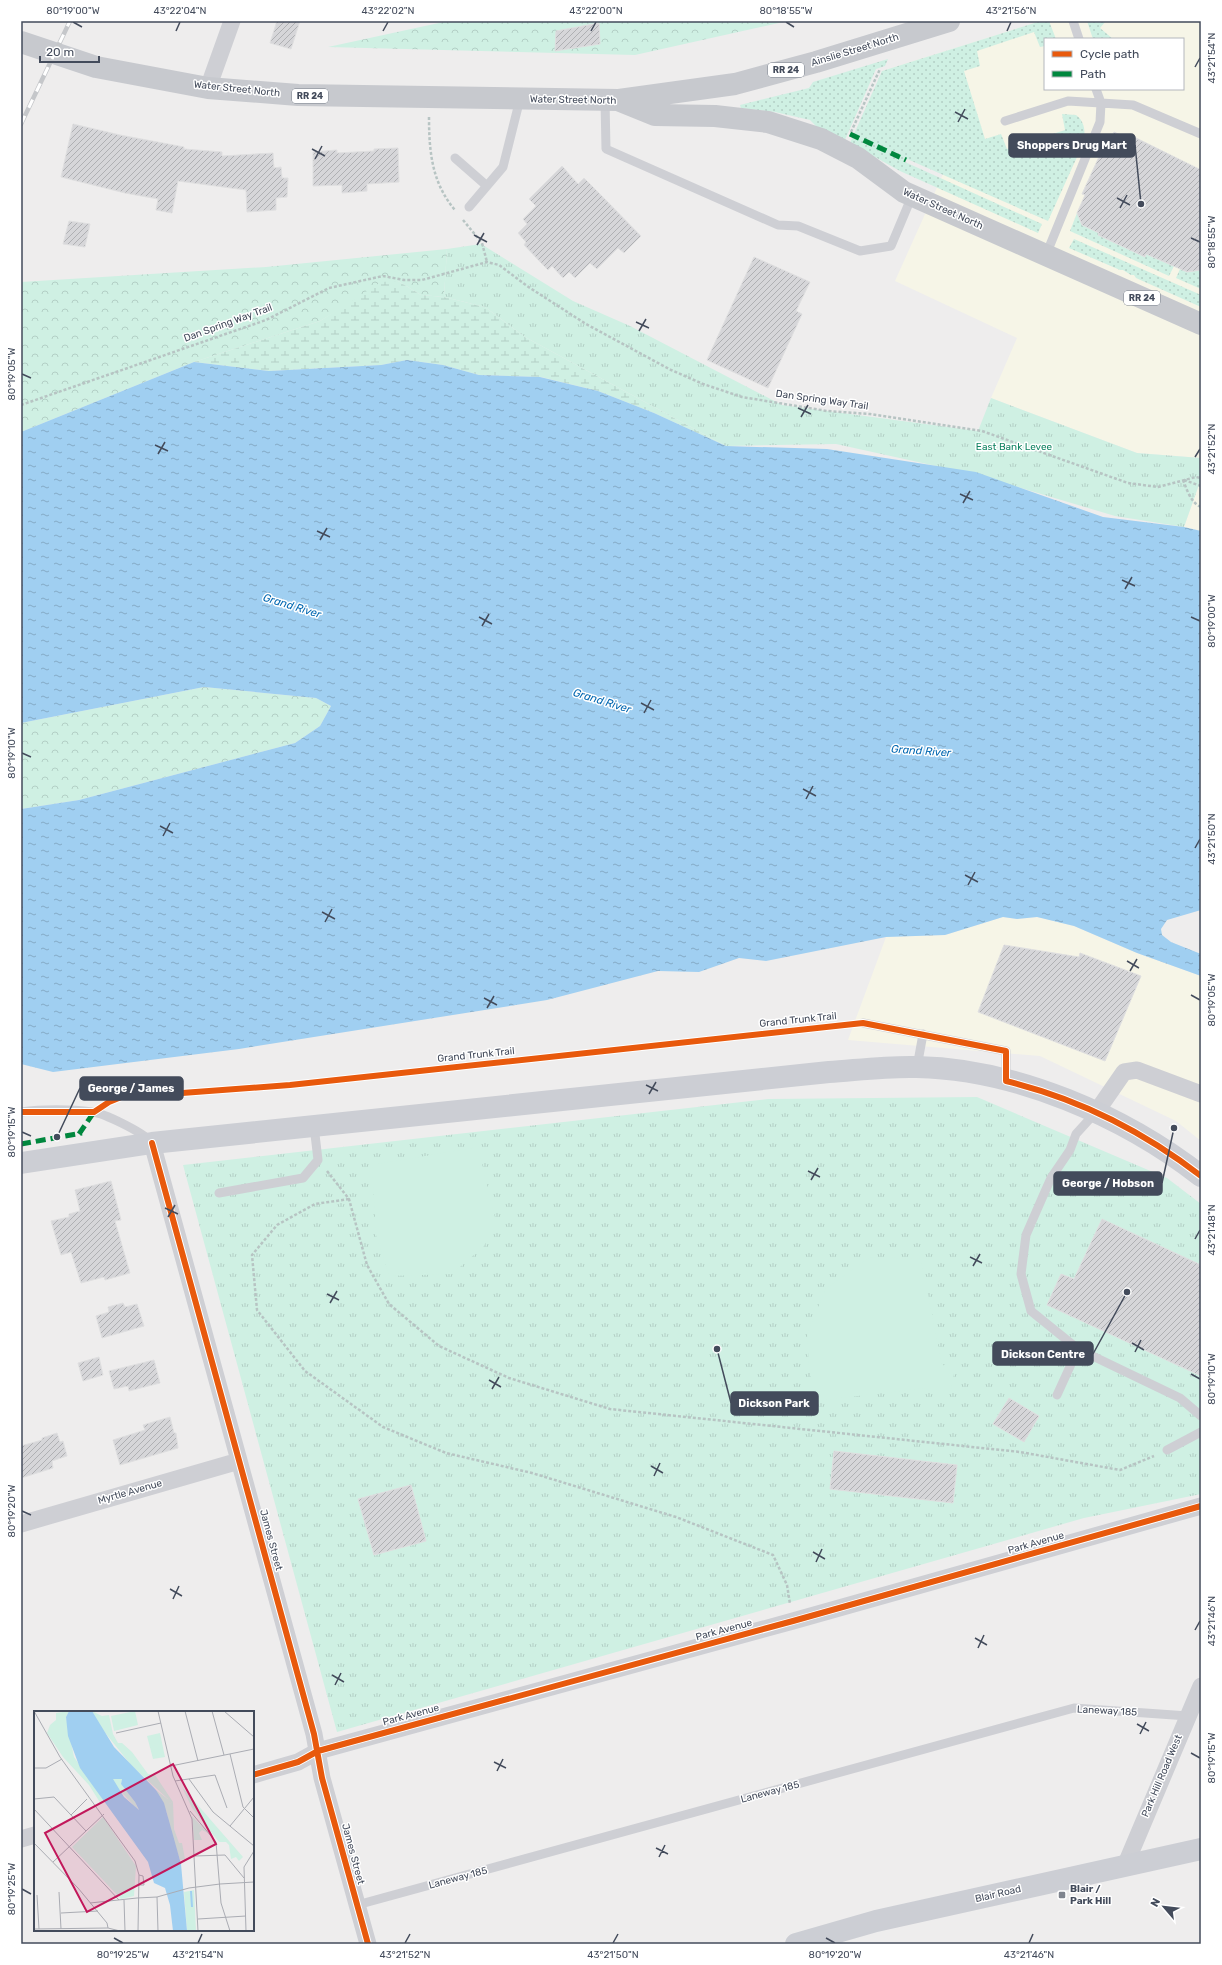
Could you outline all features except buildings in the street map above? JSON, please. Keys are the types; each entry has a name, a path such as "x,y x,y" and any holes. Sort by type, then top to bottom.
{"main road":[{"name":"Ainslie Street North","path":"612,100 736,84 816,62 949,21"},
{"name":"Water Street North","path":"21,42 96,67 208,88 298,96 612,100 655,115 715,116 768,122 821,139 858,158 887,181 912,196 1201,324"},
{"path":"21,1163 152,1143 829,1072 917,1067 975,1072 1041,1089 1097,1111 1180,1160 1201,1176"},
{"name":"Blair Road","path":"796,1944 876,1921 1201,1849"}],"street":[{"path":"208,88 232,21"},
{"path":"1097,1111 1124,1072 1137,1070 1201,1094"},
{"name":"James Street","path":"152,1143 318,1751 322,1778 368,1944"},
{"name":"Myrtle Avenue","path":"21,1524 239,1461"},
{"name":"Park Avenue","path":"254,1775 298,1762 318,1751 793,1621 1201,1506"},
{"name":"Park Hill Road West","path":"1124,1866 1201,1686"},
{"path":"21,1839 34,1835"}],"lane":[{"path":"1073,21 1079,38"},
{"path":"1046,255 1100,122 1101,103 1096,90"},
{"path":"468,207 503,167 520,99"},
{"path":"612,100 606,149 778,225 798,226 860,251 891,246 912,196"},
{"path":"1005,121 1068,101 1133,105 1201,134"},
{"path":"455,158 487,186"},
{"path":"863,1023 1006,1050 1006,1081"},
{"path":"917,1067 923,1034"},
{"path":"1097,1111 1076,1134 1070,1150 1046,1190 1026,1235 1021,1274 1031,1311 1078,1349 1180,1398 1201,1416"},
{"path":"21,1112 94,1112 146,1136 152,1143"},
{"path":"219,1193 303,1178 318,1160 314,1126"},
{"path":"1057,1395 1078,1349"},
{"path":"1167,1450 1201,1432"},
{"name":"Laneway 185","path":"357,1905 1074,1708 1188,1716"}],"path":[{"path":"842,150 880,69"},
{"path":"430,97 429,125 435,178 445,198 457,213"},
{"path":"461,218 482,243 488,262"},
{"path":"1183,480 1201,486"},
{"path":"1183,480 1196,505 1201,507"},
{"path":"318,1160 349,1199 367,1265 389,1304 439,1346 508,1378 610,1409 1020,1452 1120,1470 1167,1450"},
{"path":"349,1199 315,1204 277,1225 252,1255 257,1310 305,1371 383,1427 446,1452 532,1473 669,1515 773,1555 787,1585 793,1621"}],"shaded area":[{"path":"1041,21 1201,21 1201,458 1137,453 991,398 1017,338 895,281 943,174 907,159 900,171 882,71"},
{"path":"1201,479 1201,531 1184,527"},
{"path":"1003,917 1017,919 1037,917 1074,926 1137,953 1201,976 1201,1141 1176,1121 1040,1056 848,1040 886,937 945,935"}],"green space":[{"path":"448,21 788,21 635,55 328,47"},
{"path":"1041,21 1049,21 1056,38 1044,38 1044,46 1040,47 1034,32 977,51 980,66 964,71 985,139 1001,134 1007,149 1065,130 1062,114 1076,115 1082,121 1084,138 1082,146 1048,221 907,159 905,162 1042,224 1038,233 900,171 850,143 882,71"},
{"path":"1087,21 1106,21 1100,28 1112,38 1093,38"},
{"path":"888,59 885,66 876,69 845,140 819,129 810,120 775,112 741,108 740,105 809,88 813,82"},
{"path":"1077,213 1082,225 1099,233 1098,235 1145,257 1146,254 1174,266 1169,276 1070,231"},
{"path":"1074,239 1201,295 1201,307 1136,278 1134,275 1131,275 1123,270 1069,248"},
{"name":"East Bank Levee","path":"481,244 573,301 630,326 782,405 978,431 991,398 1137,453 1201,458 1201,479 1184,527 1115,516 977,475 836,444 726,446 525,337 485,307 444,297 447,249"},
{"path":"447,249 444,297 421,295 398,281 350,303 320,321 194,362 21,432 21,282 266,267"},
{"path":"1180,269 1187,272 1201,270 1201,289 1176,278"},
{"path":"398,281 421,295 444,297 485,307 525,337 726,446 654,413 598,391 541,377 479,375 443,365 407,360 381,365 269,371 194,362 320,321 381,282"},
{"path":"204,687 316,698 331,706 320,726 295,743 79,800 21,809 21,723"},
{"path":"977,1097 1167,1178 1201,1204 1201,1494 1084,1518 337,1732 183,1165 768,1099"},
{"path":"478,1147 496,1222 484,1246 452,1274 389,1276 376,1235 372,1165"},
{"path":"871,1257 921,1259 942,1364 954,1373 951,1390 939,1396 926,1388 815,1401 809,1365 807,1334 826,1288"}],"water":[{"name":"Grand River","path":"407,360 443,365 479,375 540,377 598,391 654,413 726,446 827,449 976,472 1103,517 1184,527 1201,531 1201,910 1167,920 1161,929 1162,935 1171,942 1201,954 1201,976 1137,953 1074,926 1037,917 1017,919 1003,917 945,935 886,937 766,961 739,958 699,972 658,971 547,1000 239,1049 53,1072 21,1064 21,809 79,800 295,743 320,726 331,706 316,698 204,687 21,723 21,432 194,362 269,371 381,365"}],"railway":[{"path":"21,124 70,21"}],"marked path":[{"path":"850,134 906,160"},
{"path":"79,1134 94,1112"},
{"path":"21,1144 82,1133"}],"cycle path":[{"name":"Grand Trunk Trail","path":"21,1112 94,1112 109,1102 131,1093 182,1093 290,1085 863,1023 1006,1051 1006,1081 1058,1097 1108,1118 1156,1145 1201,1176"},
{"path":"152,1143 314,1734 322,1778 368,1944"},
{"path":"254,1775 298,1762 318,1751 793,1621 1201,1506"}],"place":[{"name":"Shoppers Drug Mart","path":"1141,204"},
{"name":"George / Hobson","path":"1174,1128"},
{"name":"George / James","path":"57,1137"},
{"name":"Dickson Centre","path":"1127,1292"},
{"name":"Dickson Park","path":"717,1349"},
{"name":"Blair / Park Hill","path":"1062,1895"}]}
